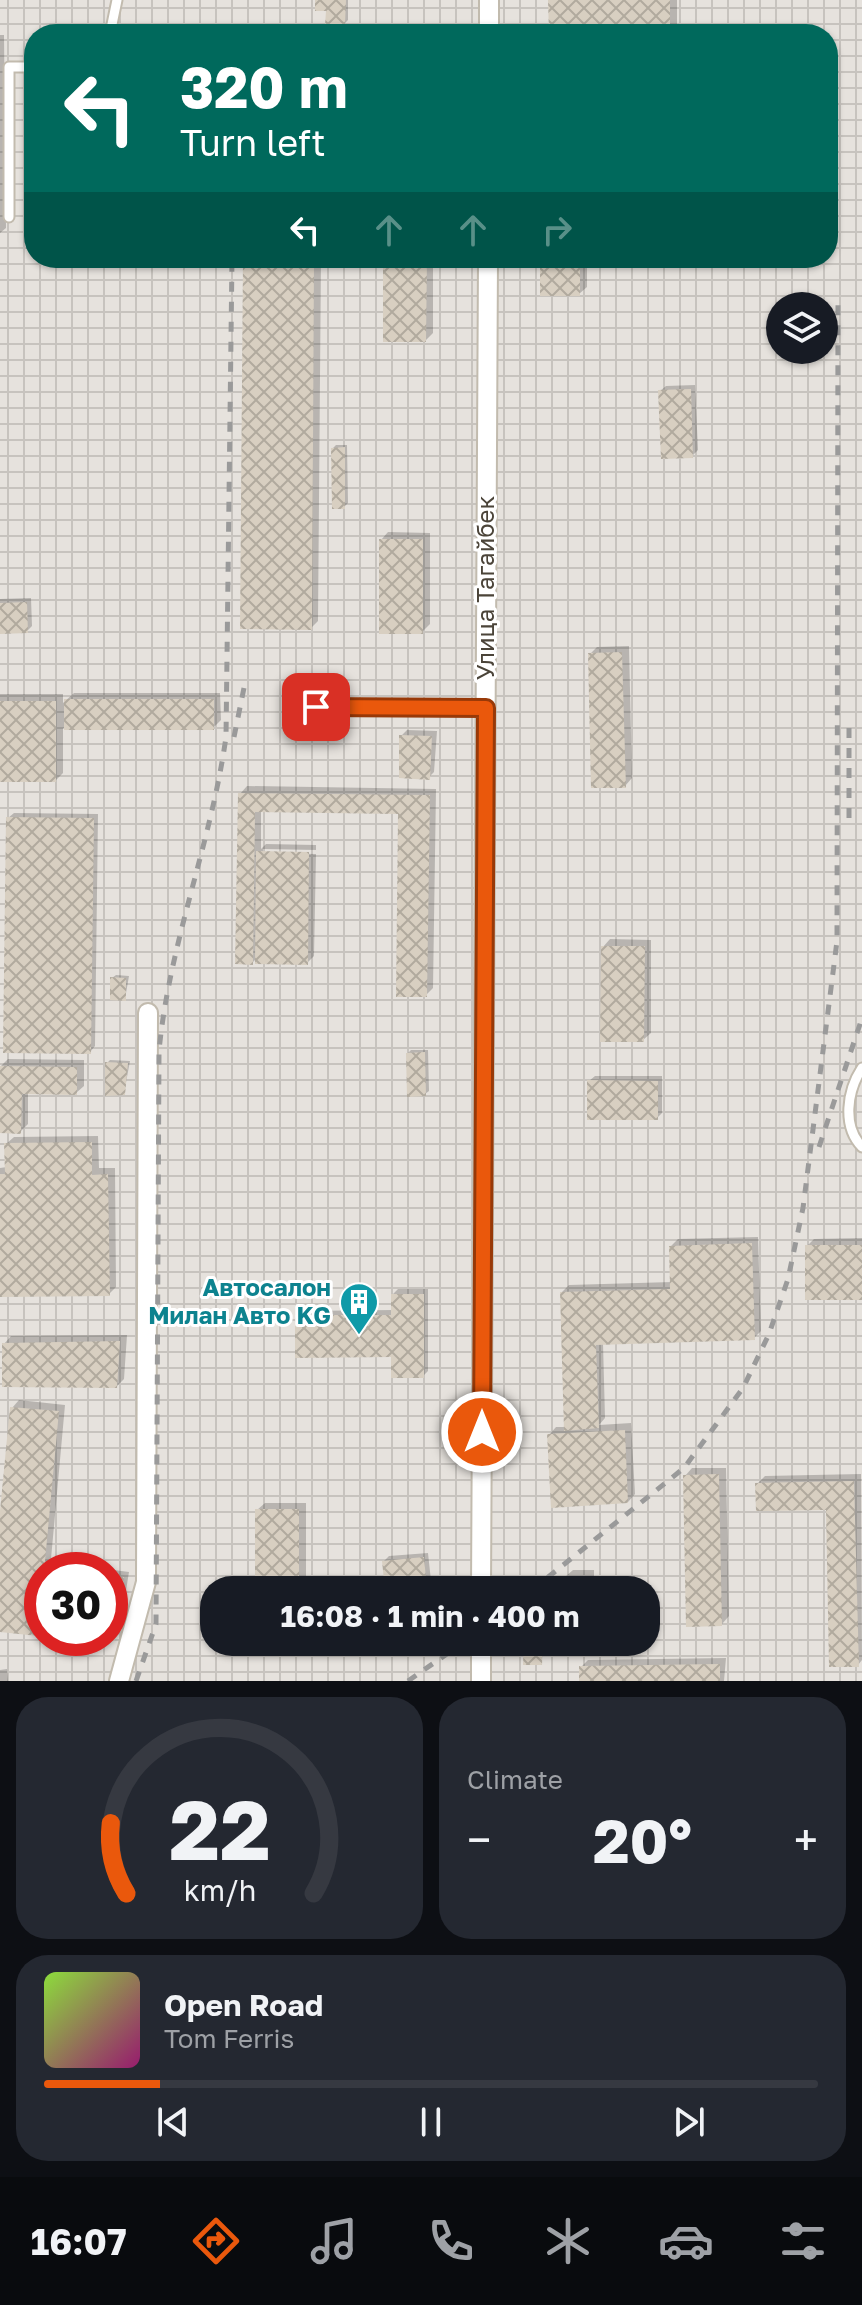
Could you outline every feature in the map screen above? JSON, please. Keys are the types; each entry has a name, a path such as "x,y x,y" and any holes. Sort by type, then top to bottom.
{"street":[{"path":"489,0 489,24"},
{"name":"Улица Тагайбек","path":"481,1576 488,268"},
{"path":"119,1681 146,1582 148,1013"},
{"path":"481,1656 481,1681"}],"lane":[{"path":"112,24 117,0"},
{"path":"9,217 9,67 24,67"},
{"path":"316,707 486,708"},
{"path":"862,1068 851,1092 849,1113 851,1132 862,1147"}],"shaded area":[{"path":"0,0 862,0 862,1681 0,1681"}],"building":[{"path":"315,0 346,0 345,24 325,24 326,11 315,11"},
{"path":"548,0 670,0 670,24 549,24"},
{"path":"243,268 314,268 312,630 240,629"},
{"path":"383,268 427,268 426,342 383,342"},
{"path":"540,268 580,268 580,296 540,296"},
{"path":"691,389 693,458 661,459 658,390"},
{"path":"345,447 345,509 332,509 331,448"},
{"path":"379,539 423,539 423,634 379,634"},
{"path":"27,602 28,633 0,634 0,603"},
{"path":"622,652 626,788 591,788 588,653"},
{"path":"64,699 214,699 214,730 64,730"},
{"path":"0,701 56,701 56,782 0,782"},
{"path":"399,735 432,736 430,780 399,778"},
{"path":"238,793 430,795 427,997 396,997 398,814 255,812 253,965 235,964"},
{"path":"6,817 94,818 91,1054 3,1053"},
{"path":"256,851 309,852 308,965 255,964"},
{"path":"601,946 645,946 644,1042 600,1042"},
{"path":"110,977 126,978 126,1001 110,1000"},
{"path":"425,1052 426,1096 407,1097 406,1053"},
{"path":"105,1062 128,1063 125,1095 105,1096"},
{"path":"0,1066 77,1067 77,1095 22,1094 21,1134 0,1133"},
{"path":"587,1080 658,1081 658,1120 587,1120"},
{"path":"92,1142 92,1175 108,1174 110,1296 0,1297 0,1174 5,1174 4,1143"},
{"path":"752,1243 755,1340 596,1345 599,1428 564,1431 560,1292 670,1289 669,1246"},
{"path":"805,1245 862,1245 862,1300 805,1300"},
{"name":"Автосалон Милан Авто KG","path":"391,1294 424,1294 424,1378 391,1378 391,1357 295,1358 295,1315 391,1315"},
{"path":"120,1341 117,1388 2,1387 2,1343"},
{"path":"10,1407 59,1411 46,1552 24,1552 24,1635 0,1632 0,1511"},
{"path":"625,1430 628,1503 551,1508 547,1434"},
{"path":"719,1474 722,1626 686,1627 683,1475"},
{"path":"854,1481 859,1667 829,1667 826,1510 756,1511 755,1483"},
{"path":"255,1509 299,1509 299,1576 255,1576"},
{"path":"424,1557 426,1576 384,1576 382,1561"},
{"path":"523,1656 542,1656 542,1665 523,1665"},
{"path":"720,1664 720,1681 579,1681 579,1666"}],"railway":[{"path":"136,1681 156,1624 159,1051 172,972 211,816 226,737 232,268"},
{"path":"549,1576 684,1468 743,1388 769,1334 788,1279 803,1208 837,941 838,364"},
{"path":"234,737 245,683"},
{"path":"849,718 849,818"},
{"path":"819,1147 862,1018"},
{"path":"408,1681 444,1656"}],"place":[{"name":"Автосалон Милан Авто KG","path":"359,1336"}],"route":[{"path":"316,707 486,708 482,1432"}]}
